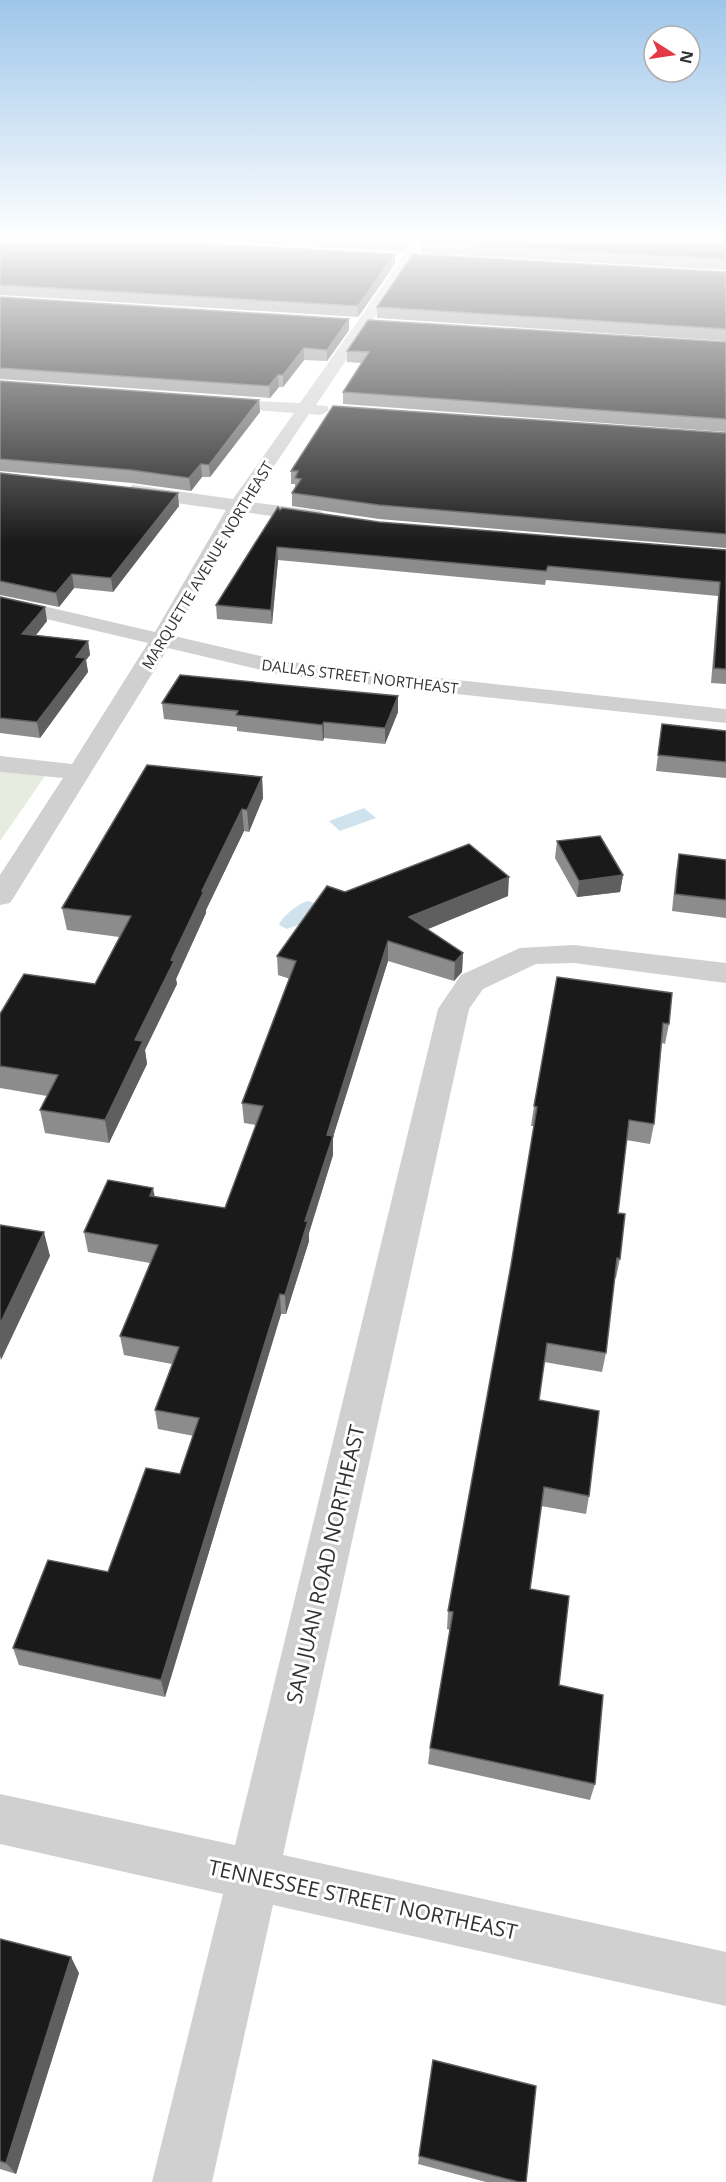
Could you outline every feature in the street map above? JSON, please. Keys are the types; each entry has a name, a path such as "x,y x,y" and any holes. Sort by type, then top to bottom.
{"street":[{"name":"MARQUETTE AVENUE NORTHEAST","path":"0,897 81,772 238,506 351,340"},
{"path":"191,400 334,410"},
{"path":"109,488 338,520"},
{"name":"DALLAS STREET NORTHEAST","path":"0,602 282,668 726,716"},
{"path":"0,764 81,772"},
{"name":"SAN JUAN ROAD NORTHEAST","path":"182,2182 454,1009 472,982 500,967 531,955 574,954 726,973"},
{"name":"TENNESSEE STREET NORTHEAST","path":"0,1819 726,1979"}],"shaded area":[{"path":"0,772 45,776 0,841"}],"water":[{"path":"364,808 376,818 340,831 329,821"},
{"path":"308,901 317,904 301,924 287,929 279,925 291,910"}],"building":[{"path":"0,340 334,340 327,350 304,348 283,375 278,375 269,386 0,368"},
{"path":"355,340 691,340 726,342 726,419 343,392 369,352 347,351"},
{"path":"0,381 259,400 209,465 201,464 189,478 131,470 0,459"},
{"path":"333,406 726,433 726,534 379,505 292,493 301,479 295,478 298,471 291,471"},
{"path":"0,473 178,493 111,578 72,574 56,593 0,581"},
{"path":"278,507 280,510 282,508 379,522 726,550 726,669 714,668 720,582 548,566 546,571 277,547 271,610 216,605"},
{"path":"0,597 45,607 22,634 88,641 76,657 86,658 37,722 0,718"},
{"path":"180,675 398,696 385,728 324,722 322,725 236,715 238,711 162,703"},
{"path":"662,724 726,731 726,762 658,755"},
{"path":"147,765 262,777 247,810 242,809 202,891 204,891 171,960 174,961 135,1040 143,1041 105,1120 40,1110 58,1075 0,1066 0,1014 24,974 95,984 131,916 62,908"},
{"path":"600,836 623,875 579,881 557,841"},
{"path":"469,844 509,877 409,917 463,953 455,962 388,941 327,1135 333,1136 305,1221 308,1221 285,1295 280,1294 161,1680 13,1648 48,1560 108,1572 146,1468 180,1474 199,1418 155,1410 179,1347 120,1336 158,1245 84,1232 108,1180 153,1188 150,1196 225,1208 263,1106 242,1103 296,961 277,956 327,886 345,892"},
{"path":"679,854 726,860 726,900 675,894"},
{"path":"557,977 672,993 669,1024 663,1023 654,1124 629,1120 618,1213 625,1214 620,1259 617,1258 606,1353 547,1343 539,1400 599,1411 589,1496 544,1487 530,1589 569,1596 559,1685 603,1695 595,1784 430,1748 453,1612 448,1611 511,1265 537,1107 534,1106"},
{"path":"0,1225 44,1232 0,1324"},
{"path":"0,1939 71,1957 6,2163 0,2161"},
{"path":"433,2060 536,2086 526,2182 419,2156"}]}
